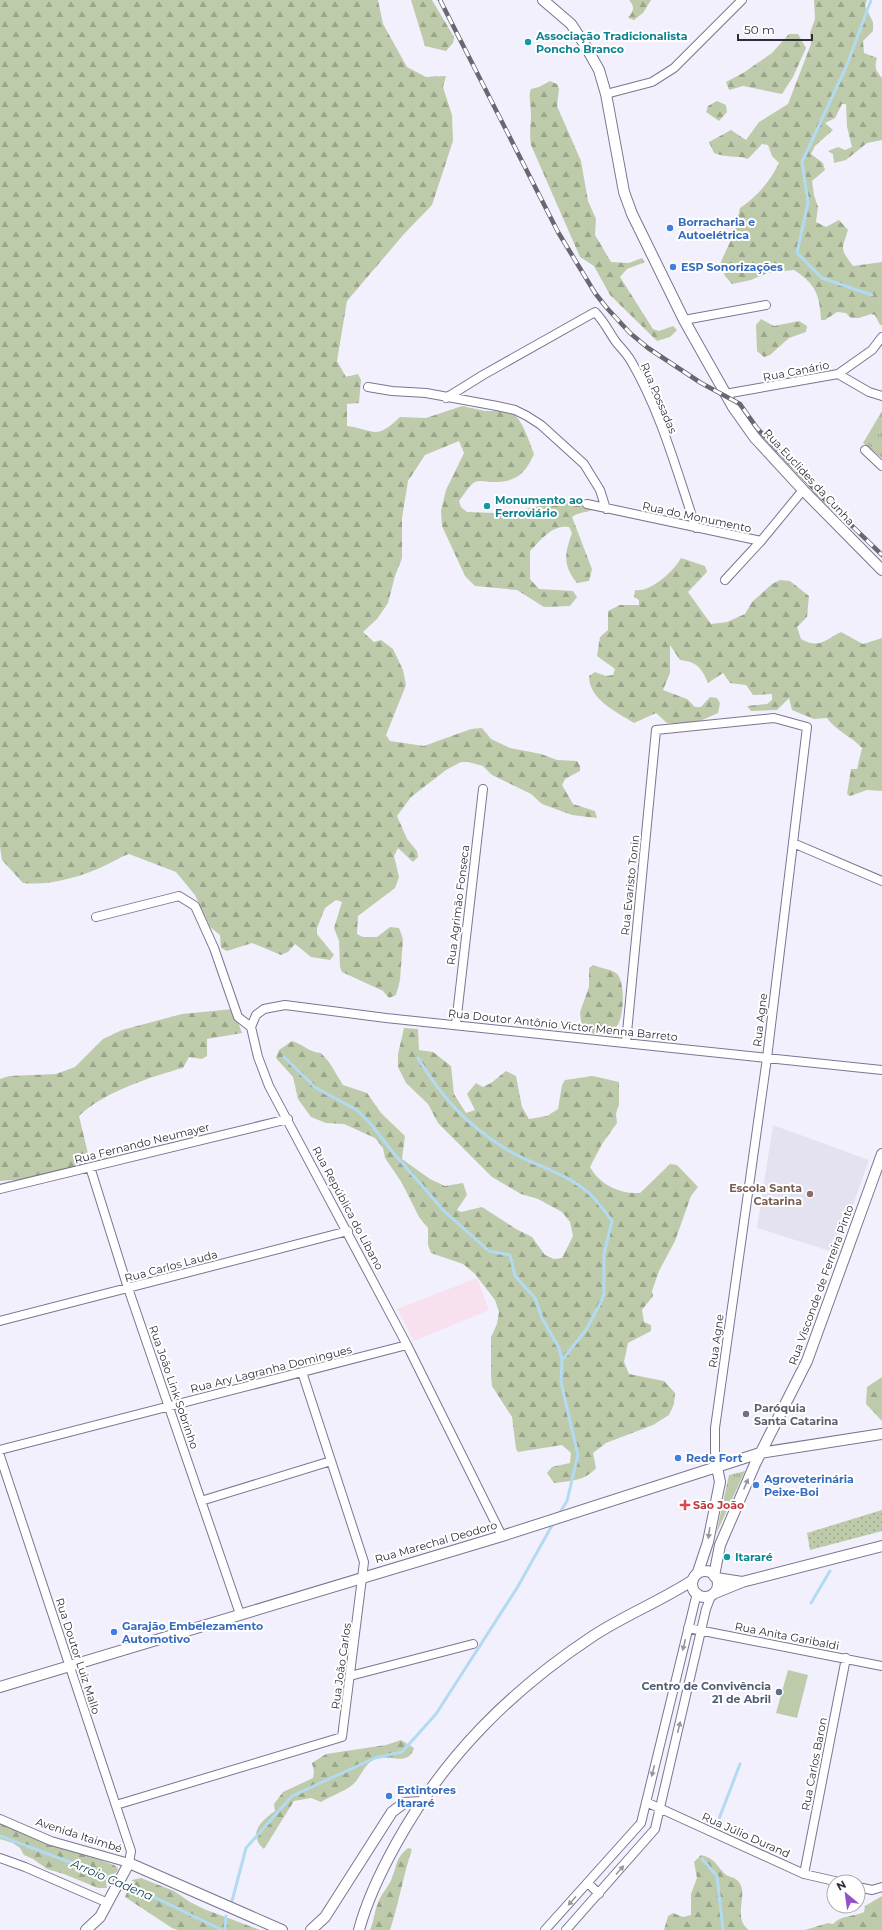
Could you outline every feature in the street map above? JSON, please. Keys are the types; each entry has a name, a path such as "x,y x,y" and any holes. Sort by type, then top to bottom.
{"street":[{"name":"Rua Euclides da Cunha","path":"543,0 570,24 585,45 599,70 606,94 618,164 632,214 684,320 725,394 755,438 803,490 882,570"},
{"path":"606,94 652,82 674,68 742,0"},
{"path":"684,320 766,305"},
{"name":"Rua Possadas","path":"446,398 483,375 595,312 630,359 644,385 669,449 696,528"},
{"name":"Rua Canário","path":"725,394 838,374 872,350 882,337"},
{"path":"838,374 869,392 882,396"},
{"path":"368,387 392,391 426,393 515,410 541,425 574,455 591,473 600,490 606,509"},
{"path":"865,450 882,466"},
{"name":"Rua do Monumento","path":"587,504 760,542 803,490"},
{"path":"725,580 760,542"},
{"name":"Rua Agne","path":"656,730 774,718 807,727 767,1058 715,1428 715,1452 717,1467"},
{"name":"Rua Evaristo Tonin","path":"626,1043 656,730"},
{"name":"Rua Agrimão Fonseca","path":"456,1024 483,789"},
{"path":"793,843 882,881"},
{"path":"96,917 179,896 196,906 214,948 238,1017 251,1027"},
{"name":"Rua Doutor Antônio Victor Menna Barreto","path":"251,1027 256,1015 264,1009 285,1005 882,1070"},
{"name":"Rua República do Líbano","path":"251,1027 258,1057 264,1072 407,1346 502,1536"},
{"name":"Rua Fernando Neumayer","path":"0,1189 288,1119"},
{"name":"Rua Visconde de Ferreira Pinto","path":"715,1577 720,1545 760,1453 807,1361 882,1156"},
{"name":"Rua João Link Sobrinho","path":"90,1167 128,1288 240,1614"},
{"name":"Rua Carlos Lauda","path":"0,1321 348,1231"},
{"name":"Rua Ary Lagranha Domingues","path":"0,1450 407,1346"},
{"name":"Rua João Carlos","path":"116,1805 342,1737 364,1576 364,1562 302,1372"},
{"name":"Rua Marechal Deodoro","path":"0,1687 364,1576 502,1536 760,1453 882,1434"},
{"name":"Rua Doutor Luiz Mallo","path":"0,1456 116,1805 130,1851 127,1865"},
{"path":"201,1501 331,1460"},
{"path":"545,1930 588,1884 641,1823 696,1592 695,1576 708,1542 720,1482 717,1467"},
{"path":"696,1592 701,1597 713,1595 742,1582 882,1546"},
{"path":"359,1930 368,1902 386,1862 421,1802 445,1768 469,1740 538,1675 595,1635 669,1595 695,1576 707,1571 715,1577 742,1582"},
{"path":"566,1930 655,1829 701,1630 713,1595 717,1589 715,1577"},
{"path":"669,1595 696,1592"},
{"name":"Rua Anita Garibaldi","path":"688,1628 882,1666"},
{"path":"350,1676 473,1644"},
{"name":"Rua Carlos Baron","path":"804,1874 846,1658"},
{"path":"311,1930 321,1923 392,1812 404,1803 421,1802"},
{"name":"Rua Júlio Durand","path":"646,1802 804,1874 826,1879"},
{"name":"Avenida Itaimbé","path":"0,1819 51,1841 127,1865"},
{"path":"0,1858 25,1867 108,1903"},
{"path":"86,1930 100,1917 127,1865 282,1930"},
{"path":"588,1884 599,1894"},
{"path":"866,1888 872,1890 882,1887"}],"shaded area":[{"name":"Escola Santa Catarina","path":"773,1125 869,1160 836,1253 757,1228"},
{"path":"477,1278 489,1310 414,1341 397,1309"}],"green space":[{"path":"0,0 378,0 383,24 407,67 426,77 446,76 443,87 452,115 453,141 432,205 404,234 347,301 337,361 346,377 358,374 361,380 359,403 347,404 347,426 375,432 385,429 400,417 426,418 462,406 485,411 511,411 519,420 528,437 534,454 531,461 523,472 512,479 499,482 479,481 473,483 459,501 461,507 467,512 495,513 515,511 569,500 592,507 592,510 572,517 592,569 589,581 577,583 572,577 566,559 572,533 569,527 563,527 552,530 530,551 530,579 539,589 573,591 577,597 570,606 544,607 517,590 475,586 465,576 442,526 441,511 446,490 464,453 459,441 425,455 408,481 402,518 402,558 395,576 388,603 377,619 363,632 374,642 381,640 393,649 403,670 406,685 386,735 390,741 424,746 471,729 482,728 491,739 510,748 541,754 557,760 577,761 580,766 580,771 565,779 562,785 573,804 595,811 597,818 572,815 542,804 531,794 492,775 483,766 468,762 461,762 446,770 411,797 397,816 407,839 417,851 418,857 413,862 398,848 394,856 399,877 395,888 358,916 357,934 363,937 377,937 390,927 399,928 403,939 400,980 396,995 389,998 383,991 342,972 340,967 339,941 334,928 342,902 336,900 325,908 317,928 317,934 334,955 330,960 311,957 295,944 288,952 281,955 252,943 227,951 221,948 220,935 210,927 195,895 176,872 129,854 95,870 75,877 54,882 33,884 23,883 2,860 0,847"},
{"path":"411,0 432,0 454,37 453,43 446,51 425,46"},
{"path":"629,0 651,0 643,13 634,20 628,18 633,9"},
{"path":"814,0 867,0 865,6 873,22 873,31 863,41 864,53 877,58 876,69 882,78 882,140 867,143 846,160 834,163 833,154 828,151 838,147 845,150 852,147 847,127 846,104 842,104 835,118 825,123 833,130 815,146 811,154 823,163 825,170 812,181 818,207 816,222 826,227 839,220 848,230 843,248 845,255 853,266 882,262 882,325 880,325 875,315 871,314 859,318 851,318 846,313 837,312 825,320 821,320 818,296 815,290 807,280 794,270 767,273 751,280 732,284 725,276 720,264 735,231 740,208 762,188 771,177 779,163 772,156 768,145 762,144 748,159 714,153 709,142 731,130 746,140 759,122 788,104 811,44 810,33 815,19"},
{"path":"789,34 798,34 806,48 793,77 782,94 743,86 729,90 726,82 743,73 772,53"},
{"path":"550,81 557,84 559,89 557,106 581,161 588,201 596,219 595,235 611,262 629,263 642,258 645,262 627,269 620,277 653,329 659,331 673,326 677,330 670,337 657,341 610,295 594,266 580,257 531,145 530,92 531,89 539,87"},
{"path":"717,101 726,105 727,112 719,121 706,112 708,106"},
{"path":"761,319 774,326 799,321 807,326 806,332 789,338 770,355 764,357 757,351 756,325"},
{"path":"882,411 882,458 863,443"},
{"path":"681,558 705,566 707,572 688,592 711,624 727,622 745,614 752,602 772,584 780,580 790,581 809,596 807,617 797,627 801,639 807,642 817,643 841,632 863,644 882,638 882,791 867,790 850,796 847,794 851,769 857,769 862,748 827,718 814,719 792,710 789,698 777,710 751,711 747,706 767,704 772,700 772,694 753,695 746,685 730,683 723,673 708,683 698,666 691,662 680,660 670,645 670,673 663,690 687,699 695,707 701,707 710,697 717,698 720,703 718,713 691,725 667,723 656,713 634,723 612,710 599,699 590,684 589,676 595,672 606,676 613,675 615,669 597,656 600,637 608,630 608,611 620,605 639,605 639,600 634,597 635,590 641,590 654,585 673,569"},
{"path":"593,965 616,973 619,977 623,991 621,1015 617,1026 610,1031 600,1034 582,1030 580,1012 589,987 589,968"},
{"path":"233,1009 242,1033 207,1039 207,1056 202,1059 189,1057 183,1068 128,1086 101,1100 79,1116 90,1162 50,1177 0,1181 0,1079 9,1076 56,1074 75,1067 103,1039 122,1030 182,1014"},
{"path":"404,1028 418,1029 419,1050 433,1052 451,1066 454,1094 466,1113 475,1110 467,1094 476,1083 483,1087 491,1083 506,1071 516,1076 522,1107 529,1119 547,1116 558,1109 562,1085 565,1080 593,1076 619,1082 619,1104 616,1114 617,1123 602,1144 590,1167 594,1173 599,1179 611,1187 625,1192 640,1193 670,1164 677,1165 698,1187 691,1196 675,1241 659,1271 652,1291 653,1296 642,1310 644,1322 651,1325 651,1331 628,1343 624,1362 629,1374 664,1381 675,1393 674,1404 669,1415 653,1425 606,1443 593,1453 596,1468 587,1476 571,1481 554,1483 547,1473 552,1467 570,1463 571,1453 562,1445 518,1452 516,1449 512,1417 492,1386 491,1337 497,1324 499,1312 495,1300 475,1274 463,1264 431,1253 428,1245 428,1228 419,1217 402,1183 385,1158 383,1148 375,1138 344,1124 326,1123 311,1117 298,1099 293,1077 276,1058 279,1050 292,1041 313,1052 321,1053 329,1062 343,1085 367,1093 381,1113 405,1136 402,1159 430,1179 445,1186 463,1183 467,1195 457,1210 461,1212 482,1207 516,1229 532,1237 545,1255 554,1259 562,1258 573,1236 570,1222 562,1212 538,1199 521,1194 492,1177 438,1123 428,1104 406,1083 398,1067 398,1054"},
{"path":"882,1377 882,1421 866,1404 867,1387"},
{"path":"745,1471 716,1534 729,1475"},
{"path":"882,1510 882,1531 810,1550 807,1533"},
{"path":"788,1670 808,1675 797,1718 776,1713"},
{"path":"401,1740 414,1748 408,1757 403,1759 381,1758 372,1761 365,1767 355,1783 321,1802 311,1798 294,1801 264,1849 259,1843 256,1833 261,1823 275,1811 274,1804 283,1792 313,1778 314,1771 312,1763 326,1754 386,1745"},
{"path":"0,1823 23,1831 47,1844 74,1851 114,1865 118,1868 117,1872 109,1876 106,1883 107,1888 98,1888 64,1874 47,1869 33,1859 24,1855 20,1848 13,1843 0,1839"},
{"path":"408,1848 412,1849 390,1930 370,1930 379,1900 391,1881 399,1858"},
{"path":"701,1855 713,1860 725,1874 738,1881 742,1892 741,1919 749,1930 664,1930 668,1916 673,1913 683,1917 691,1915 691,1894 697,1878 694,1862"},
{"path":"141,1878 174,1891 190,1902 204,1909 260,1930 178,1930 172,1928 125,1897 132,1880"},
{"path":"882,1896 882,1930 805,1930 828,1923 833,1924 840,1919 866,1914 866,1905"}],"waterway":[{"path":"871,0 847,65 802,162 808,203 797,253 822,278 872,295"},
{"path":"284,1057 316,1088 357,1110 371,1124 391,1150 444,1211 489,1251 510,1255 515,1276 535,1298 542,1318 559,1348 562,1360 561,1382 578,1455 567,1501 559,1514"},
{"path":"418,1058 436,1086 467,1120 506,1149 574,1182 596,1200 612,1221 604,1254 604,1294 586,1330 562,1360"},
{"path":"232,1901 246,1848 292,1796 375,1758 402,1752 436,1714 517,1588 554,1522"},
{"path":"811,1603 830,1571"},
{"path":"717,1824 740,1764"},
{"name":"Arroio Cadena","path":"0,1836 123,1882 222,1930"},
{"path":"702,1859 717,1876 723,1930"},
{"path":"225,1930 226,1916"}],"railway":[{"path":"440,0 558,232 595,293 606,307 630,333 648,348 701,383 740,404 757,428 818,493 882,555"}],"place":[{"name":"Associação Tradicionalista Poncho Branco","path":"528,42"},
{"name":"Borracharia e Autoelétrica","path":"670,228"},
{"name":"ESP Sonorizações","path":"673,267"},
{"name":"Monumento ao Ferroviário","path":"487,506"},
{"name":"Escola Santa Catarina","path":"810,1194"},
{"name":"Paróquia Santa Catarina","path":"746,1414"},
{"name":"Rede Fort","path":"678,1458"},
{"name":"Agroveterinária Peixe-Boi","path":"756,1485"},
{"name":"São João","path":"685,1505"},
{"name":"Itararé","path":"727,1557"},
{"name":"Garajão Embelezamento Automotivo","path":"114,1632"},
{"name":"Centro de Convivência 21 de Abril","path":"779,1692"},
{"name":"Extintores Itararé","path":"389,1796"}]}
